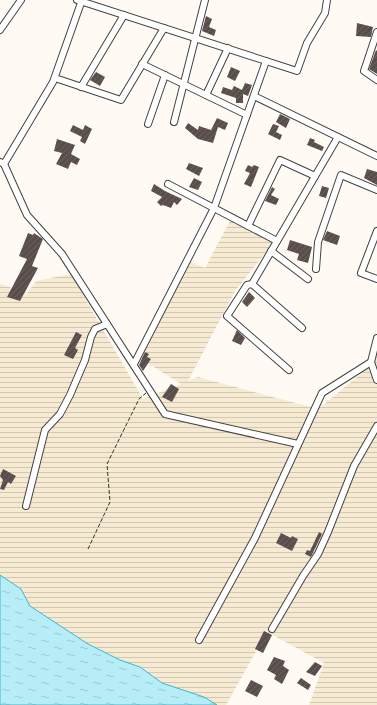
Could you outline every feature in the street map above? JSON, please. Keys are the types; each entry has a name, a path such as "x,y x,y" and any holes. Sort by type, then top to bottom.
{"street":[{"path":"0,30 21,0"},
{"path":"298,444 165,414 62,254 27,215 2,163 55,78 80,0 297,71 307,43 325,13 327,0"},
{"path":"174,122 205,0"},
{"path":"81,87 124,15"},
{"path":"55,78 121,100 164,28"},
{"path":"377,32 364,71 377,80"},
{"path":"206,95 228,48"},
{"path":"134,364 214,208 266,61"},
{"path":"142,64 247,115"},
{"path":"148,124 165,75"},
{"path":"254,96 377,156"},
{"path":"289,370 227,316 247,285 252,284 338,137"},
{"path":"248,226 280,160 315,176"},
{"path":"316,269 318,242 341,175 377,190"},
{"path":"168,184 277,241"},
{"path":"377,231 362,273 377,279"},
{"path":"271,251 308,280"},
{"path":"252,284 302,328"},
{"path":"26,506 45,430 60,414 70,395 85,360 90,337 95,329 108,324"},
{"path":"377,338 371,362 377,380"},
{"path":"199,640 255,538 322,393 371,362"},
{"path":"272,630 302,576 318,554 354,466 377,426"}],"path":[{"path":"88,549 110,502 107,464 139,399 149,390"}],"shaded area":[{"path":"231,219 274,242 235,291 188,381 198,377 318,409 368,368 377,347 377,705 309,705 324,663 267,632 226,705 217,705 204,697 162,683 140,667 120,660 88,644 30,606 21,589 0,575 0,284 27,293 36,281 71,274 143,399 181,384 141,359 190,262 205,268"}],"water":[{"path":"0,575 21,589 30,606 88,644 120,660 140,667 162,683 204,697 217,705 0,705"}],"building":[{"path":"206,16 212,19 209,27 216,30 214,36 202,31"},
{"path":"357,23 373,27 371,37 356,36"},
{"path":"376,50 377,51 377,74 369,69"},
{"path":"231,67 240,71 235,81 227,77"},
{"path":"96,72 105,77 100,86 90,80"},
{"path":"245,83 252,85 248,96 243,94 243,103 236,103 236,98 221,93 223,87 232,90 234,86 242,90"},
{"path":"280,114 290,119 286,128 276,122"},
{"path":"217,118 228,123 225,130 218,127 213,143 198,139 185,128 188,123 198,130 199,126 211,130"},
{"path":"273,124 279,126 276,132 282,135 280,140 268,134"},
{"path":"73,125 83,130 85,125 92,129 85,144 80,141 82,137 70,131"},
{"path":"310,138 315,140 314,142 324,147 322,151 307,145"},
{"path":"57,139 75,145 71,154 80,159 77,165 71,162 68,169 56,164 62,153 54,151"},
{"path":"189,163 203,168 199,176 186,169"},
{"path":"248,165 252,167 254,165 259,167 251,187 244,184 250,173 245,171"},
{"path":"367,169 377,172 377,185 364,178"},
{"path":"194,178 202,182 198,190 189,187"},
{"path":"154,184 182,199 177,205 174,202 171,208 163,205 161,206 157,202 162,197 151,191"},
{"path":"322,186 329,188 326,198 319,196"},
{"path":"272,187 275,189 271,195 279,199 276,205 265,201"},
{"path":"327,231 340,236 337,245 323,240"},
{"path":"28,233 33,235 34,233 43,239 32,266 38,268 20,301 7,297 27,259 19,256"},
{"path":"290,240 312,247 308,263 297,260 299,254 287,250"},
{"path":"249,292 255,298 247,307 242,302"},
{"path":"237,330 245,338 241,345 232,341"},
{"path":"76,332 82,335 75,348 78,350 73,359 64,355"},
{"path":"145,352 149,354 147,357 151,359 143,371 139,365"},
{"path":"171,384 179,389 172,402 162,397"},
{"path":"3,469 16,476 11,484 8,482 4,490 0,489 3,480 0,476"},
{"path":"319,532 322,534 311,557 305,554 307,550 310,551"},
{"path":"281,533 291,538 292,536 298,539 292,551 276,543"},
{"path":"264,631 272,635 263,653 255,649"},
{"path":"274,657 285,661 283,666 289,670 282,684 274,679 276,675 267,670"},
{"path":"315,662 322,666 315,676 306,672"},
{"path":"301,678 311,685 308,690 297,683"},
{"path":"251,680 263,686 257,697 245,691"}]}
